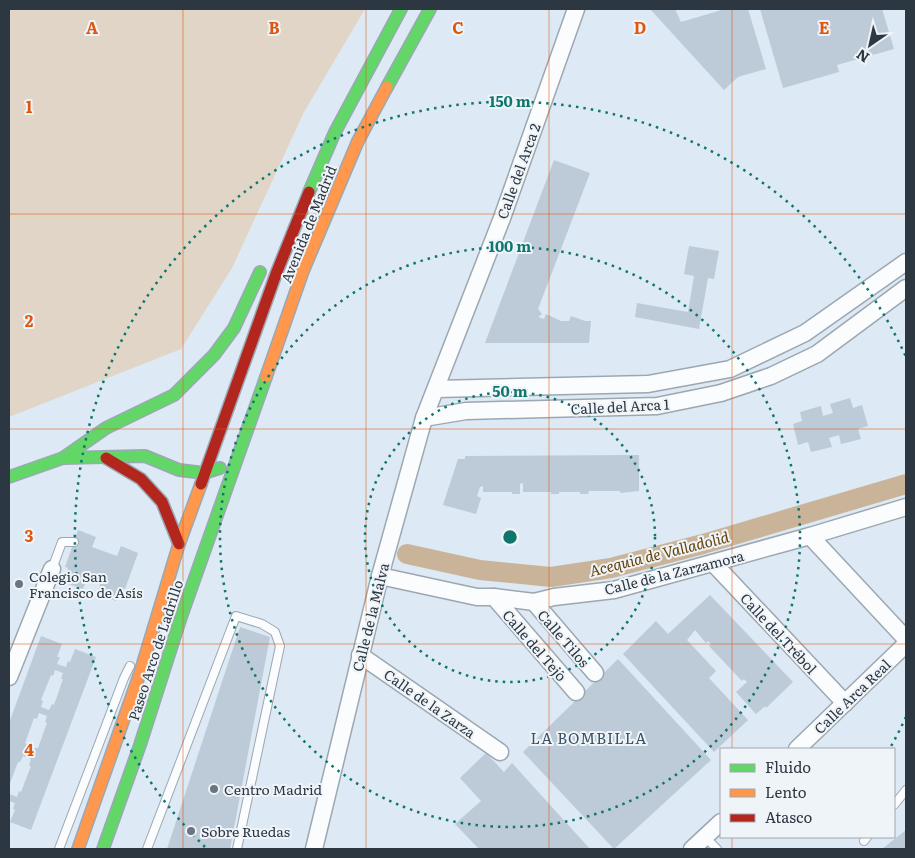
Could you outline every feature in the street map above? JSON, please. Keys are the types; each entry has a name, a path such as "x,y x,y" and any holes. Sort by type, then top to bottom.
{"main road":[{"name":"Avenida de Madrid","path":"204,473 260,317 304,204 335,132 401,9"},
{"name":"Avenida de Madrid","path":"236,460 303,271 358,141 430,9"},
{"name":"Avenida de Madrid","path":"356,69 393,22"},
{"name":"Avenida de Madrid","path":"63,458 106,428 174,395 214,354 234,328 266,257"},
{"path":"9,477 63,458 145,456 180,470 204,473 236,460"},
{"path":"106,458 141,479 162,502 179,544"},
{"name":"Paseo Arco de Ladrillo","path":"102,849 140,745 175,635 236,460"},
{"name":"Paseo Arco de Ladrillo","path":"78,849 140,673 179,544 204,473"}],"street":[{"name":"Calle del Arca 2","path":"436,389 502,218 576,9"},
{"name":"Calle del Arca 1","path":"436,389 648,384 730,368 805,332 906,262"},
{"name":"Calle del Arca 1","path":"424,418 466,411 657,406 721,393 771,376 817,354 906,288"},
{"name":"Calle de la Malva","path":"314,849 380,576 424,418 436,389"},
{"name":"Calle de la Zarzamora","path":"380,576 478,597 534,602 554,597 614,590 810,536 906,507"},
{"path":"810,536 906,639"},
{"name":"Calle del Trébol","path":"713,563 845,703"},
{"path":"9,677 52,568"},
{"name":"Calle del Tejo","path":"494,597 576,692"},
{"name":"Calle Tilos","path":"534,602 595,673"},
{"name":"Calle Arca Real","path":"798,748 906,644"},
{"name":"Calle de la Zarza","path":"360,655 500,752"},
{"path":"692,849 720,823"}],"lane":[{"path":"52,568 62,542 74,542"},
{"name":"Paseo Arco de Ladrillo","path":"138,652 160,609"},
{"path":"147,849 236,616 262,624 275,632 280,646 237,849"},
{"name":"Paseo Arco de Ladrillo","path":"59,849 124,678 133,661"},
{"path":"895,804 906,790"},
{"path":"705,837 718,849"}],"shaded area":[{"path":"9,9 365,9 304,112 232,268 181,349 9,417"}],"building":[{"path":"650,9 675,9 681,22 725,9 748,9 766,69 738,77 724,90"},
{"path":"760,9 882,9 894,49 837,65 839,72 783,88"},
{"path":"554,160 590,173 538,309 542,314 538,317 544,319 546,314 561,321 569,321 571,316 591,321 589,343 485,343"},
{"path":"689,246 719,251 714,279 708,278 699,329 635,317 637,303 688,312 694,276 684,274"},
{"path":"850,398 853,408 862,405 868,426 858,429 861,439 841,444 839,435 829,438 832,447 811,452 808,442 798,445 793,424 802,421 800,412 821,406 823,416 833,413 830,404"},
{"path":"639,455 639,491 620,493 620,491 589,491 588,494 559,492 559,494 551,494 551,492 523,492 523,483 520,484 520,494 512,494 512,492 483,492 483,486 480,487 477,496 481,498 476,514 443,505 458,459 465,459 465,456"},
{"path":"78,530 96,537 92,547 117,556 121,546 138,553 125,589 121,588 116,601 97,594 101,581 88,576 83,589 63,582 68,568 65,567"},
{"path":"710,595 793,682 766,708 765,706 756,714 736,692 747,682 744,679 742,681 709,646 711,644 708,641 706,643 695,630 687,640 716,671 709,678 748,720 714,752 623,654 656,621 668,634"},
{"name":"Centro Madrid","path":"240,627 270,637 230,849 167,849"},
{"path":"41,636 62,644 57,657 60,657 57,664 66,667 75,649 96,657 31,830 10,822 15,810 13,809 15,803 9,801 9,794 17,797 19,791 21,792 31,766 29,766 31,759 23,756 20,762 18,762 9,786 9,723","holes":["55,670 63,673 61,679 63,679 54,705 52,704 49,710 41,707 43,701 41,700 51,675 53,676","39,713 47,716 45,722 47,723 38,748 35,748 33,753 25,750 27,744 25,743 34,718 37,719"]},
{"path":"618,659 711,760 614,849 523,752"},
{"path":"486,753 504,772 512,763 590,849 479,849 455,824 481,801 460,778"},
{"path":"906,830 906,849 882,849"}],"waterway":[{"name":"Acequia de Valladolid","path":"407,554 480,570 551,577 611,568 703,544 906,484"}],"traffic: fast":[{"path":"309,192 335,132 401,9"},
{"path":"387,87 430,9"},
{"path":"9,477 63,458 106,428 174,395 214,355 234,328 260,272"},
{"path":"103,849 140,745 180,620 266,377"},
{"path":"63,458 145,456 179,470 204,473 220,468"}],"traffic: slow":[{"path":"266,377 303,271 358,141 387,87"},
{"path":"78,849 140,673 179,544 201,484"}],"traffic: jam":[{"path":"201,484 276,274 309,192"},
{"path":"106,458 141,479 162,502 179,544"}],"place":[{"name":"Colegio San Francisco de Asís","path":"19,584"},
{"name":"Centro Madrid","path":"214,789"},
{"name":"Sobre Ruedas","path":"191,831"}],"district":[{"name":"LA BOMBILLA","path":"589,737"}]}
